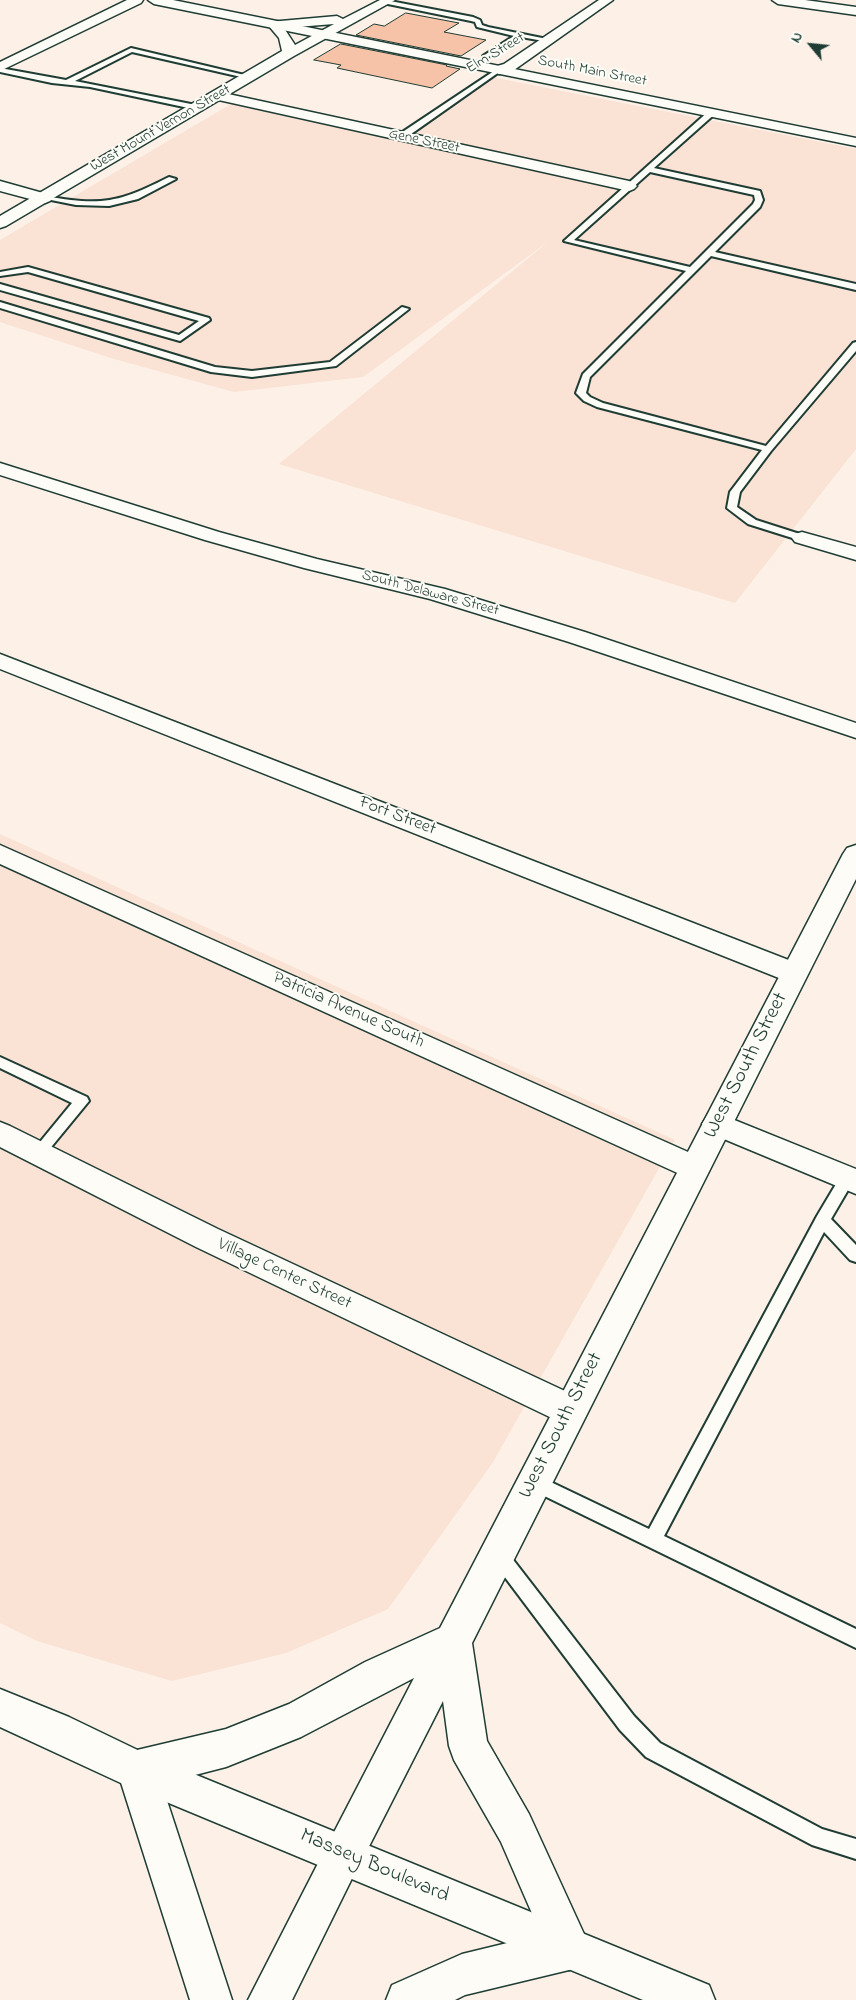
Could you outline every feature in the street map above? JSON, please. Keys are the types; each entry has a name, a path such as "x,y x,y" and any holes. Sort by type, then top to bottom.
{"street":[{"path":"0,68 137,0"},
{"name":"South Main Street","path":"154,0 274,26 856,142"},
{"name":"Elm Street","path":"499,70 509,67 608,0"},
{"path":"778,0 856,11"},
{"name":"West Mount Vernon Street","path":"0,223 219,96 289,53 387,1"},
{"path":"274,26 333,21 358,16"},
{"path":"274,26 285,36 290,45 289,53"},
{"name":"Gene Street","path":"219,96 629,186"},
{"path":"0,186 45,198"},
{"name":"South Delaware Street","path":"0,470 212,536 311,564 437,594 577,637 856,731"},
{"path":"802,538 856,554"},
{"name":"Fort Street","path":"0,661 794,972"},
{"name":"Patricia Avenue South","path":"0,854 695,1168"},
{"name":"West South Street","path":"269,2000 533,1481 856,854"},
{"path":"717,1124 851,1180"},
{"name":"Village Center Street","path":"0,1134 207,1238 570,1410"},
{"path":"211,2000 137,1770 226,1748 260,1735 301,1718 378,1676 453,1641 468,1746 515,1828 569,1949 462,1975 408,2000"},
{"path":"0,1699 55,1731"},
{"path":"0,1708 55,1731"},
{"name":"Massey Boulevard","path":"55,1731 137,1770 694,2000"}],"lane":[{"path":"387,1 474,19 478,21 479,26 549,40"},
{"path":"485,57 520,35"},
{"path":"66,84 131,50 250,77"},
{"path":"0,68 66,84 90,85 198,108"},
{"name":"Elm Street","path":"402,137 499,70"},
{"path":"692,270 568,241 713,112"},
{"path":"648,169 757,194 759,200 757,205 586,376 581,393 587,399 600,405 768,449"},
{"path":"45,198 68,202 107,203 129,200 172,179"},
{"path":"709,253 856,287"},
{"path":"0,274 28,269 206,320 170,346 0,305"},
{"path":"0,287 170,346 214,370 252,374 332,364 405,309"},
{"path":"802,538 752,522 732,508 732,500 735,492 768,449 856,345"},
{"path":"0,1062 82,1101 38,1153"},
{"path":"653,1540 822,1220 851,1180"},
{"path":"822,1220 856,1255"},
{"path":"533,1481 856,1639"},
{"path":"497,1552 627,1723 653,1750 819,1838 856,1849"}],"shaded area":[{"path":"491,77 856,149 856,449 735,603 279,464 549,241 363,377 234,392 111,358 0,322 0,240 231,104 399,141"},
{"path":"0,834 675,1140 493,1462 388,1609 286,1653 172,1681 37,1641 0,1623"}],"building":[{"path":"406,13 459,23 444,32 486,40 461,56 356,35 374,24 384,26"},
{"path":"341,44 460,69 432,88 337,68 341,65 314,60"}]}
